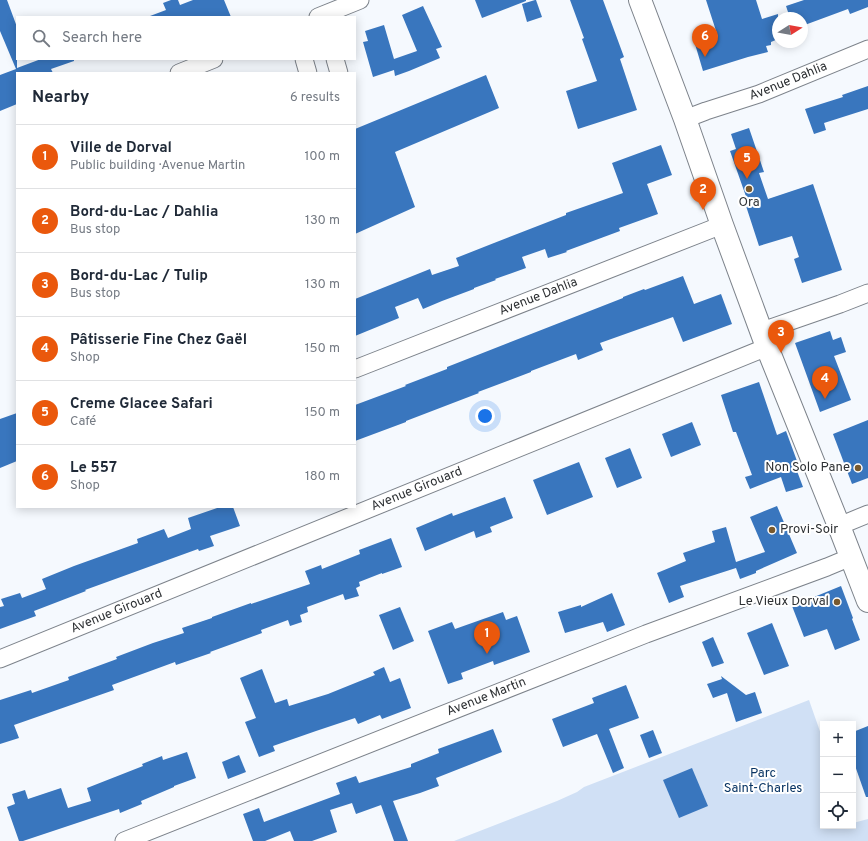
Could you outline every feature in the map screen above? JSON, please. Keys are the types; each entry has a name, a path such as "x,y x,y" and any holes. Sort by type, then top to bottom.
{"street":[{"path":"322,16 360,0"},
{"path":"640,0 685,119 722,226 764,339 868,601"},
{"name":"Avenue Dahlia","path":"685,119 759,94 868,49"},
{"path":"182,72 212,60"},
{"path":"304,60 308,72"},
{"path":"335,60 340,72"},
{"name":"Avenue Dahlia","path":"356,369 722,226"},
{"name":"Avenue Girouard","path":"0,659 764,339 840,304 868,293"},
{"path":"839,526 868,514"},
{"name":"Avenue Martin","path":"124,841 646,634 820,570 851,556"}],"green space":[{"name":"Parc Saint-Charles","path":"809,700 820,731 820,829 856,829 856,822 868,819 868,841 454,841 557,801 577,792 584,787"}],"building":[{"path":"0,0 7,0 16,24 17,68 38,60 74,61 51,69 52,72 16,72 16,104 0,111 0,75 16,69 0,31"},
{"path":"171,0 178,0 180,5 193,0 224,0 231,16 150,16 166,10 163,3"},
{"path":"475,0 526,0 526,1 482,18"},
{"path":"536,0 542,17 527,22 522,4"},
{"path":"570,0 603,0 624,57 620,59 637,110 578,129 566,91 597,81 582,39 584,38"},
{"path":"706,0 756,0 762,19 772,16 772,42 771,45 766,46 768,52 703,71 695,44 718,37"},
{"path":"804,0 868,0 868,7 850,14 848,9 808,24 808,12 788,12 786,6"},
{"path":"423,6 442,47 436,49 440,58 395,76 394,70 373,77 363,42 368,41 365,31 384,25 394,59 417,51 402,15"},
{"path":"486,75 499,108 395,152 415,207 356,234 356,129"},
{"path":"868,86 868,109 824,123 826,130 814,134 805,109 843,97 842,95"},
{"path":"749,128 764,172 759,173 768,199 813,184 842,270 802,283 794,259 799,257 792,236 759,246 746,206 749,205 730,151 736,149 731,134"},
{"path":"661,145 672,175 647,184 658,214 619,228 620,231 566,251 567,252 548,258 545,249 522,257 526,268 495,279 496,280 423,309 418,298 395,307 399,318 356,336 356,299 430,269 432,275 459,266 456,258 566,215 566,213 623,193 612,163"},
{"path":"683,276 694,304 721,294 732,324 683,342 673,317 600,343 603,350 578,360 576,354 356,441 356,405 406,386 405,385 447,369 447,367 623,297 644,289 645,290"},
{"path":"830,331 833,340 841,337 846,352 834,356 851,400 820,412 795,343"},
{"path":"759,382 777,435 786,431 797,461 794,463 803,487 786,492 781,477 750,489 745,477 752,475 736,432 733,432 721,395"},
{"path":"16,413 16,461 0,468 0,419"},
{"path":"868,420 868,478 852,484 833,434"},
{"path":"692,422 701,445 671,457 662,434"},
{"path":"630,448 642,478 617,488 605,458"},
{"path":"579,462 593,497 547,515 533,480"},
{"path":"505,497 513,518 490,527 492,532 476,538 474,531 425,551 416,528 452,513 453,516"},
{"path":"777,506 797,553 740,579 736,568 680,586 684,597 669,603 657,573 686,561 683,553 715,542 712,531 726,527 736,562 765,552 750,517"},
{"path":"217,508 233,508 240,526 210,536 214,546 199,551 198,549 85,590 86,591 34,611 36,616 0,629 0,607 4,606 1,599 20,593 22,598 46,589 42,579 138,543 137,539 164,529 168,538 191,529 188,518"},
{"path":"391,538 402,567 359,582 360,586 356,588 359,596 345,600 343,594 307,607 308,612 300,615 302,622 290,626 288,620 261,630 262,633 210,652 211,653 176,665 175,662 112,685 114,690 14,725 19,738 0,744 0,700 31,690 32,693 69,680 68,677 117,659 116,657 184,633 182,628 251,603 310,584 305,571 321,565 322,569 360,554 359,550"},
{"path":"841,586 860,640 835,650 827,629 804,637 792,606"},
{"path":"612,593 625,625 607,632 603,622 565,633 558,612 581,605 581,607"},
{"path":"400,607 414,641 393,650 379,615"},
{"path":"503,612 506,620 517,616 530,652 494,665 493,661 461,673 463,679 448,684 428,631 452,622 455,629"},
{"path":"772,623 789,666 764,675 747,633"},
{"path":"713,637 724,663 712,667 702,642"},
{"path":"384,667 390,682 400,678 411,708 382,719 380,715 358,724 355,718 273,746 275,751 259,757 245,722 256,718 240,678 262,669 275,703 287,699 289,706 328,694 375,675 373,672"},
{"path":"721,676 746,695 755,692 762,713 736,722 727,693 713,698 707,684 722,679"},
{"path":"626,685 639,718 609,729 624,768 613,773 597,734 563,747 552,719 594,703 592,698"},
{"path":"868,726 868,797 866,797 856,769 856,731"},
{"path":"493,729 502,752 436,778 439,786 393,801 408,841 394,841 381,805 356,814 352,803 330,810 337,832 312,841 294,841 290,831 265,841 253,841 243,814 259,808 264,822 340,794 336,783 356,776 359,783 411,767 411,764 439,753 438,749"},
{"path":"653,730 662,753 649,758 640,735"},
{"path":"187,752 196,778 141,801 142,804 120,813 119,809 23,841 19,841 7,807 15,804 12,794 25,790 28,799 61,788 68,808 91,801 87,788 143,766 142,764 162,756 163,760"},
{"path":"239,755 246,772 228,779 222,762"},
{"path":"692,768 708,806 679,818 663,780"}],"place":[{"name":"Le 557","path":"705,57"},
{"name":"Creme Glacee Safari","path":"747,179"},
{"name":"Ora","path":"749,189"},
{"name":"Bord-du-Lac / Dahlia","path":"703,210"},
{"name":"Bord-du-Lac / Tulip","path":"781,353"},
{"name":"Pâtisserie Fine Chez Gaël","path":"825,399"},
{"name":"Non Solo Pane","path":"858,468"},
{"name":"Provi-Soir","path":"772,530"},
{"name":"Le Vieux Dorval","path":"837,602"},
{"name":"Ville de Dorval","path":"487,654"}]}
